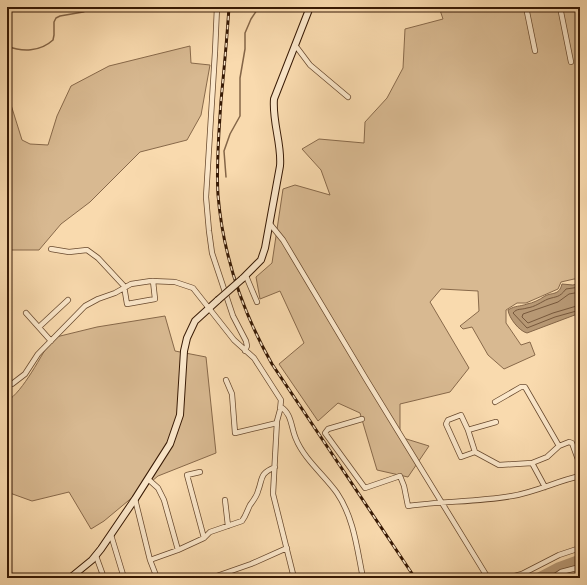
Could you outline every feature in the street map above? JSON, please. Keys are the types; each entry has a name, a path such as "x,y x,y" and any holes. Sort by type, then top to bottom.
{"street":[{"path":"217,7 206,197 212,253 233,316 246,341 246,351"},
{"path":"70,578 96,556 170,444 179,422 186,338 195,321 244,278 261,260 277,190 281,162 274,115 274,100 310,7"},
{"path":"526,7 535,51"},
{"path":"560,7 571,62"},
{"path":"295,45 310,65 348,97"},
{"path":"270,224 283,240 488,578"},
{"path":"51,248 69,252 87,250 98,258 124,286 127,304 155,299 153,281"},
{"path":"244,278 257,302"},
{"path":"7,385 12,384 25,374 38,354 85,306 98,299 115,293 124,286 153,281 175,282 193,288 234,340 254,358 281,400 277,423 274,467 274,498 294,578"},
{"path":"39,327 68,300"},
{"path":"26,313 52,341"},
{"path":"226,380 232,394 235,433 277,423"},
{"path":"494,402 521,387 525,387 559,446"},
{"path":"281,407 286,410 293,428 295,439 302,451 337,494 350,517 363,578"},
{"path":"475,452 461,457 446,424 448,420 461,415 468,430 475,452 499,465 532,463 547,457 559,446 569,442 572,443 580,465"},
{"path":"362,419 328,429 325,433 365,488 400,476 404,486 408,506 500,498 545,487 564,479 580,476"},
{"path":"468,430 496,422"},
{"path":"532,463 545,487"},
{"path":"150,560 178,550 204,538 210,532 242,522 249,506 258,492 259,483 263,475 274,467"},
{"path":"200,472 187,475 204,538"},
{"path":"148,479 158,488 164,500 178,550"},
{"path":"135,499 150,560 157,578"},
{"path":"225,500 228,526"},
{"path":"111,535 124,578"},
{"path":"212,578 251,564 287,548"},
{"path":"507,578 522,574 559,555 580,548"},
{"path":"96,556 104,578"},
{"path":"552,578 561,572 578,567 580,573"}],"shaded area":[{"path":"439,7 580,7 580,279 561,282 558,289 526,303 517,303 506,310 506,323 521,345 530,342 535,355 504,369 488,355 472,327 463,329 460,326 479,311 478,291 441,289 430,302 469,368 450,392 400,404 400,437 429,446 408,477 377,470 360,413 338,403 318,421 279,364 304,343 280,291 260,299 256,277 272,263 283,189 295,185 330,195 321,170 302,149 319,139 364,143 365,122 387,98 403,68 405,29 443,19"},
{"path":"190,46 191,63 210,65 201,115 187,140 140,152 90,202 61,224 39,250 7,250 7,92 22,140 30,144 48,145 57,116 71,86 109,66"},
{"path":"165,316 175,351 206,357 216,453 158,476 104,521 91,529 69,492 32,501 7,492 7,401 26,381 52,338 97,327"}],"water":[{"path":"580,283 580,313 527,333 518,327 510,317 508,310 511,308 532,303 555,293 561,288 562,284 573,285"}],"waterway":[{"path":"7,46 25,50 42,47 53,40 54,22 56,18 101,7"},
{"path":"226,177 224,151 230,134 240,116 240,78 245,49 245,33 251,19 259,7"},
{"path":"537,578 558,567 580,559"}],"railway":[{"path":"229,7 219,124 217,183 224,239 229,261 243,303 261,344 272,364 415,578"}]}
